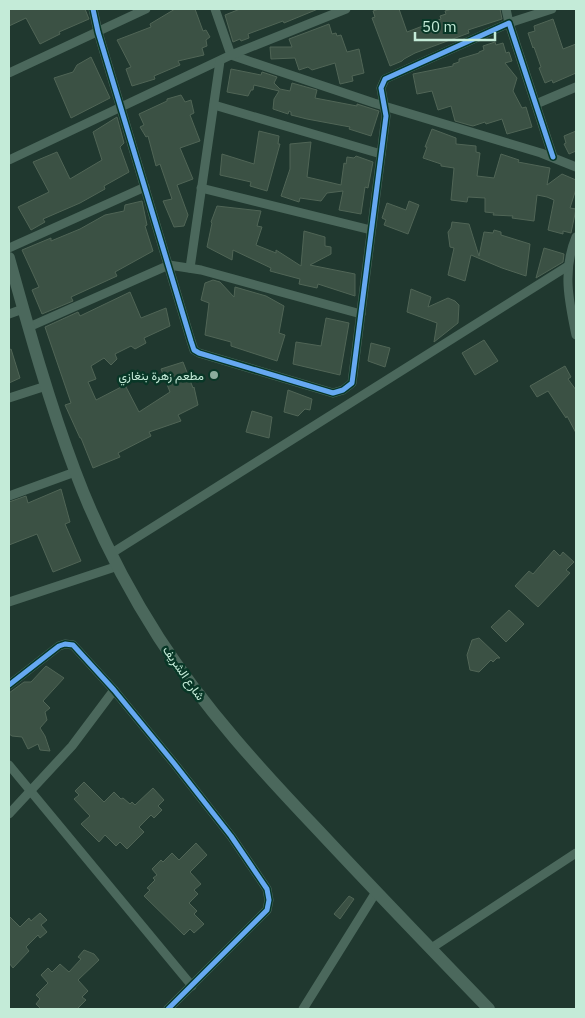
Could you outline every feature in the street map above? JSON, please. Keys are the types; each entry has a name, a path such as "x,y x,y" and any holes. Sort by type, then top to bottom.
{"main road":[{"name":"شارع الشريف","path":"9,258 46,386 75,472 118,566 158,636 185,676 223,726 265,774 489,1009"}],"street":[{"path":"93,9 98,32 195,351 333,393 343,390 352,383 386,116 381,88 385,79 509,23 552,9"},
{"path":"9,73 146,9"},
{"path":"215,9 231,56"},
{"path":"9,160 231,56 346,9"},
{"path":"506,9 553,157"},
{"path":"231,56 384,106 553,157 576,167"},
{"path":"190,268 220,61"},
{"path":"536,104 576,87"},
{"path":"214,105 381,154"},
{"path":"9,248 145,187"},
{"path":"201,188 372,230"},
{"path":"576,238 570,267 570,304 576,335"},
{"path":"29,327 169,265 201,270 361,314"},
{"path":"112,553 570,267"},
{"path":"9,314 23,309"},
{"path":"9,398 46,386"},
{"path":"9,496 75,472"},
{"path":"9,602 118,566"},
{"path":"9,685 59,646 65,644 73,645 114,690 173,762 225,829 267,888 270,900 267,910 168,1009"},
{"path":"9,814 72,746 114,690"},
{"path":"9,765 192,986"},
{"path":"430,948 576,854"},
{"path":"303,1009 376,892"}],"building":[{"path":"9,9 85,9 89,19 59,32 60,34 40,44 26,18 9,26"},
{"path":"175,9 195,9 203,31 206,30 210,37 206,40 207,46 202,48 204,55 178,61 180,65 154,76 155,79 132,86 126,69 131,67 117,40 151,27 150,24"},
{"path":"240,9 318,9 284,23 283,21 248,34 249,38 233,42 225,15"},
{"path":"379,9 399,9 407,32 441,19 440,16 446,14 445,11 452,9 500,9 502,19 468,30 469,33 415,53 390,66 372,18 375,17 373,11"},
{"path":"553,19 563,49 576,44 576,73 553,83 552,80 545,83 528,33 535,31 534,26"},
{"path":"329,24 332,34 341,35 347,52 359,49 364,73 352,76 353,81 340,84 335,63 312,70 308,67 299,70 295,58 271,59 270,47 292,47 289,39"},
{"path":"495,42 496,45 503,43 506,53 509,52 512,61 505,63 517,78 513,91 522,108 526,107 532,127 507,134 502,119 473,126 455,121 451,106 438,110 432,91 417,94 413,74 453,66 453,64 459,62 459,59 479,53 484,50 483,46"},
{"path":"91,57 110,98 71,118 54,78 73,72 77,65"},
{"path":"231,69 261,75 262,72 277,77 274,83 280,89 290,91 292,83 317,90 315,98 357,106 357,104 379,111 371,136 349,129 350,127 307,119 291,115 289,111 288,114 273,109 274,99 279,91 254,85 253,90 251,90 248,96 227,92"},
{"path":"181,95 185,102 191,100 194,113 190,115 200,141 180,148 193,179 177,185 188,215 184,226 174,227 163,201 172,199 160,164 156,166 148,136 146,137 140,127 144,125 139,114 167,101 167,99"},
{"path":"117,117 124,143 120,147 129,172 104,186 105,189 80,203 43,219 45,222 31,230 18,207 49,192 33,162 57,152 70,179 102,160 93,132"},
{"path":"432,129 456,138 456,144 476,146 476,152 480,153 477,176 494,178 501,154 519,160 518,162 550,168 547,185 562,174 576,180 576,189 570,208 576,209 571,233 563,231 563,234 548,230 554,200 547,197 537,195 534,221 512,218 513,216 493,215 494,213 485,212 485,198 468,197 467,202 451,200 454,168 441,166 441,164 423,158"},
{"path":"259,131 279,136 278,144 280,144 267,191 250,186 251,182 220,175 222,154 254,164"},
{"path":"576,131 576,151 569,154 564,144 566,143 564,136"},
{"path":"311,142 307,177 341,185 344,163 346,164 347,157 354,158 356,156 373,162 368,188 365,187 361,214 339,210 343,191 327,193 321,201 300,198 299,202 281,196 290,169 290,144"},
{"path":"142,201 147,225 145,226 153,251 115,272 117,276 71,297 73,301 42,314 32,290 39,287 22,250 80,229 105,215 124,211 125,205"},
{"path":"409,201 419,205 408,234 384,225 386,220 382,218 387,203 406,210"},
{"path":"217,206 261,211 257,226 262,227 256,245 276,253 276,250 301,266 304,231 325,237 325,246 331,247 331,254 310,265 355,274 355,296 318,284 317,288 299,284 300,279 270,271 271,268 233,250 232,260 207,247 211,222"},
{"path":"452,222 469,224 479,256 484,232 493,233 494,230 501,232 501,235 530,244 526,276 471,255 465,281 448,275 454,248 450,247 448,232"},
{"path":"544,248 564,254 563,262 536,278"},
{"path":"213,280 220,282 234,297 235,287 266,296 284,306 279,333 285,335 277,361 231,346 231,342 205,335 209,303 201,300 205,283"},
{"path":"411,289 431,297 428,307 448,298 455,301 459,305 458,323 434,342 437,323 407,312"},
{"path":"130,292 141,318 166,308 170,326 144,338 146,343 135,349 131,346 115,354 117,359 111,365 104,358 91,366 96,379 88,382 96,400 125,385 139,412 170,392 161,369 183,362 194,387 198,405 178,415 181,421 149,432 151,436 118,453 120,457 93,468 65,405 71,403 45,327 78,312 80,316"},
{"path":"326,318 349,323 340,375 293,364 296,342 321,346"},
{"path":"484,340 498,361 475,375 462,353"},
{"path":"371,343 390,348 385,367 368,361"},
{"path":"11,349 20,378 9,383 9,350"},
{"path":"565,366 571,377 568,379 576,390 576,433 567,416 566,418 548,391 537,397 530,386"},
{"path":"288,390 312,399 310,410 305,409 298,416 284,412"},
{"path":"252,411 272,417 269,438 246,432"},
{"path":"61,489 70,522 65,524 81,561 53,572 37,534 9,545 9,502 26,496 28,503"},
{"path":"554,550 560,556 563,552 574,562 566,570 570,573 538,607 515,586 529,571 533,574"},
{"path":"509,610 524,624 506,642 491,627"},
{"path":"479,638 500,658 493,662 491,660 479,672 470,670 467,655 472,640"},
{"path":"46,666 64,678 43,701 50,708 45,712 47,720 40,728 50,751 40,750 38,744 28,749 22,737 9,734 9,693 24,682 31,682"},
{"path":"84,782 104,802 114,792 121,799 123,798 130,804 132,802 135,805 153,788 164,800 158,806 162,810 154,818 151,815 139,827 144,832 127,849 120,842 116,846 105,835 99,842 81,824 90,816 74,799 79,795 75,791"},
{"path":"196,843 207,855 190,872 201,884 194,890 198,894 189,903 197,911 194,914 204,924 194,933 190,929 184,935 144,896 150,890 147,888 157,875 152,869 172,853 179,860"},
{"path":"349,896 354,899 340,919 334,914"},
{"path":"40,913 47,920 41,925 47,932 40,938 38,935 26,947 29,951 13,968 9,963 9,916 20,927 29,918 31,921"},
{"path":"84,950 94,954 99,960 78,980 88,991 82,997 86,1000 77,1009 41,1009 36,1004 40,999 36,995 48,983 41,975 48,968 52,972 60,964 69,972 81,959 78,957"}],"cycle path":[{"path":"93,9 98,32 191,341 194,350 199,353 333,393 343,390 352,383 386,116 381,88 385,79 509,23 553,157"},
{"path":"9,685 59,646 65,644 73,645 114,690 173,762 231,836 267,889 269,900 267,910 168,1009"}],"place":[{"name":"مطعم زهرة بنغازي","path":"214,375"}]}
